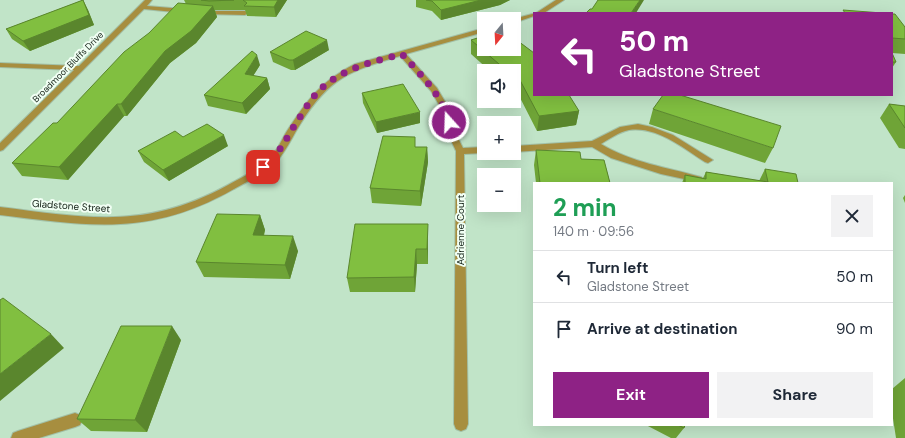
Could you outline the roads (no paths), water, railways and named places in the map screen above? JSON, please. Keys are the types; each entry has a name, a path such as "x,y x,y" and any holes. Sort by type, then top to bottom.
{"street":[{"name":"Broadmoor Bluffs Drive","path":"0,148 149,0"},
{"path":"541,12 561,0"},
{"path":"142,7 189,12"},
{"path":"197,12 245,13"},
{"path":"521,19 533,14"},
{"name":"Gladstone Street","path":"0,211 94,221 138,220 185,209 224,192 252,175 274,159 311,99 324,86 340,74 358,66 477,32"},
{"name":"Adrienne Court","path":"402,54 434,90 446,110 452,134 460,151 461,424"},
{"path":"0,66 81,68"},
{"path":"521,149 594,144 626,128 641,127 667,134 708,160"},
{"path":"594,144 614,156 660,171 706,180"},
{"path":"460,151 477,150"},
{"path":"18,438 75,420"}]}
